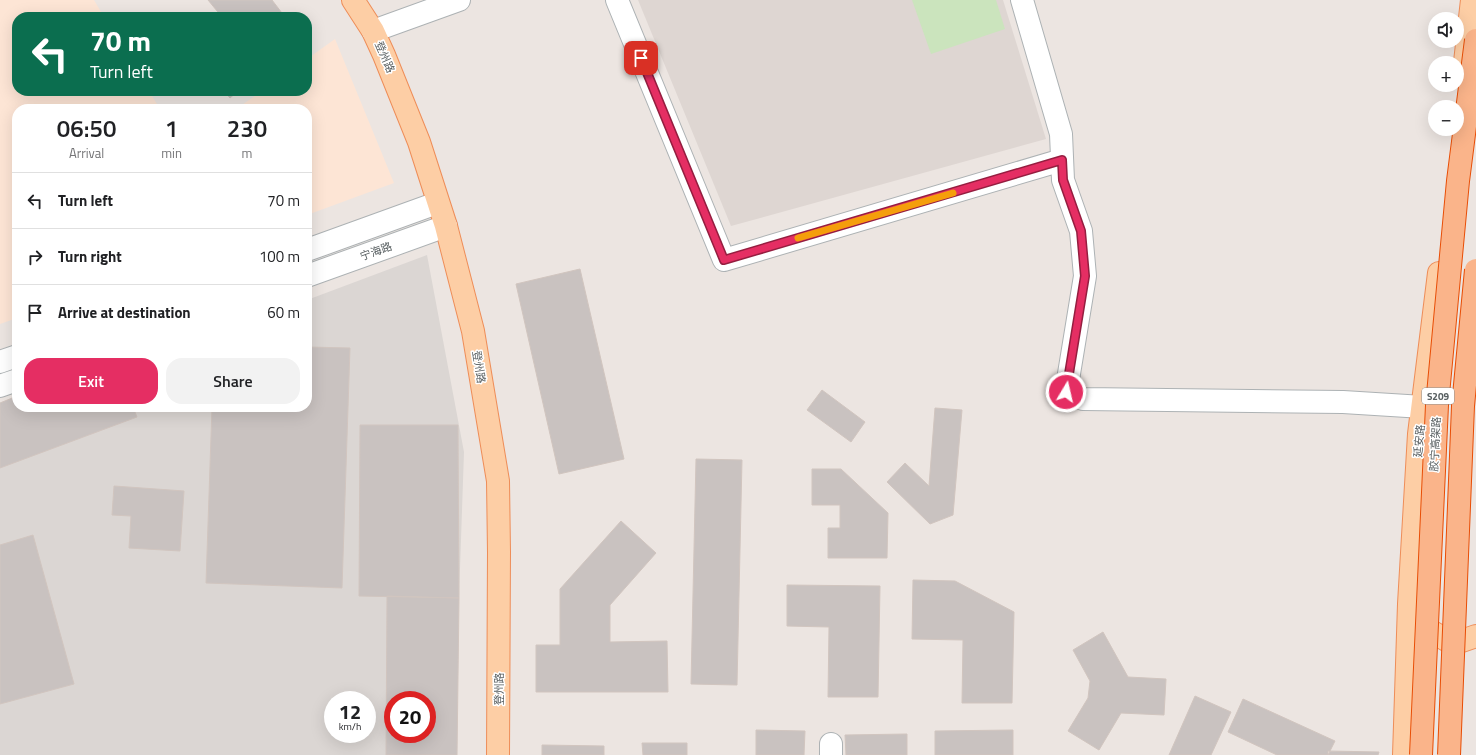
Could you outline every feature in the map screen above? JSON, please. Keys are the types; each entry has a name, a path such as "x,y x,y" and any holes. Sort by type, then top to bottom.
{"highway":[{"name":"胶宁高架路","path":"1421,755 1437,405 1458,181 1476,40"},
{"name":"S209","path":"1449,755 1463,406 1476,270"}],"main road":[{"name":"登州路","path":"352,0 373,31 395,80 416,135 437,203 446,226 473,331 498,481 498,755"},
{"name":"延安路","path":"1460,100 1472,0"},
{"name":"延安路","path":"1404,755 1409,604 1419,434 1456,136"},
{"path":"1409,604 1414,620 1453,644 1476,636"}],"street":[{"path":"373,31 459,0"},
{"path":"617,0 724,260 1062,160"},
{"path":"1022,0 1061,134 1063,180 1081,231 1085,276 1066,392 1083,399 1343,402 1423,407"},
{"path":"312,248 437,203"},
{"name":"宁海路","path":"312,274 446,226"},
{"path":"0,362 12,358"},
{"path":"0,386 12,382"}],"shaded area":[{"path":"0,0 94,0 101,12 12,12 12,96 152,96 157,104 12,104 12,320 0,324"},
{"path":"638,0 1003,0 1046,139 731,226"},
{"path":"335,39 394,183 312,213 312,104 243,104 255,96 312,96 312,55"},
{"path":"427,255 464,452 459,598 457,755 0,755 0,415 12,410 12,412 312,412 312,298"}],"green space":[{"path":"912,0 996,0 1005,29 931,54"}],"building":[{"path":"208,0 272,0 281,12 218,12"},
{"path":"580,269 624,459 559,474 516,284"},
{"path":"312,347 350,348 342,588 206,583 212,412 312,412"},
{"path":"822,390 865,422 851,442 807,410"},
{"path":"12,398 12,412 135,412 137,417 0,468 0,403"},
{"path":"935,408 962,410 953,515 930,524 887,482 905,463 929,486"},
{"path":"360,425 458,425 459,598 359,596"},
{"path":"696,459 742,460 737,685 691,684"},
{"path":"812,469 841,469 888,513 887,558 828,558 828,528 840,528 840,505 812,505"},
{"path":"114,486 184,491 180,551 129,548 131,516 112,515"},
{"path":"621,521 656,553 610,605 610,642 667,641 668,692 536,692 536,645 560,645 560,589"},
{"path":"33,535 74,684 0,704 0,545"},
{"path":"913,580 955,581 1014,612 1012,703 962,703 963,640 912,639"},
{"path":"787,585 880,586 878,697 828,697 829,627 787,626"},
{"path":"387,596 459,598 457,755 386,755 386,743 436,743 436,691 386,691"},
{"path":"1103,632 1128,677 1166,679 1164,715 1121,713 1099,750 1068,731 1088,698 1090,681 1073,650"},
{"path":"1195,696 1231,712 1211,755 1169,755"},
{"path":"1243,699 1335,741 1328,755 1277,755 1228,732"},
{"path":"756,730 805,731 804,755 756,755"},
{"path":"1013,730 1013,755 935,755 935,731"},
{"path":"907,734 907,755 846,755 845,735"},
{"path":"642,743 687,743 687,755 643,755"},
{"path":"542,745 604,746 604,755 542,755"},
{"path":"1328,751 1379,752 1378,755 1328,755"}],"slow traffic":[{"path":"798,238 953,193"}],"route":[{"path":"641,58 724,260 1062,160 1063,180 1081,231 1085,276 1066,392"}]}
